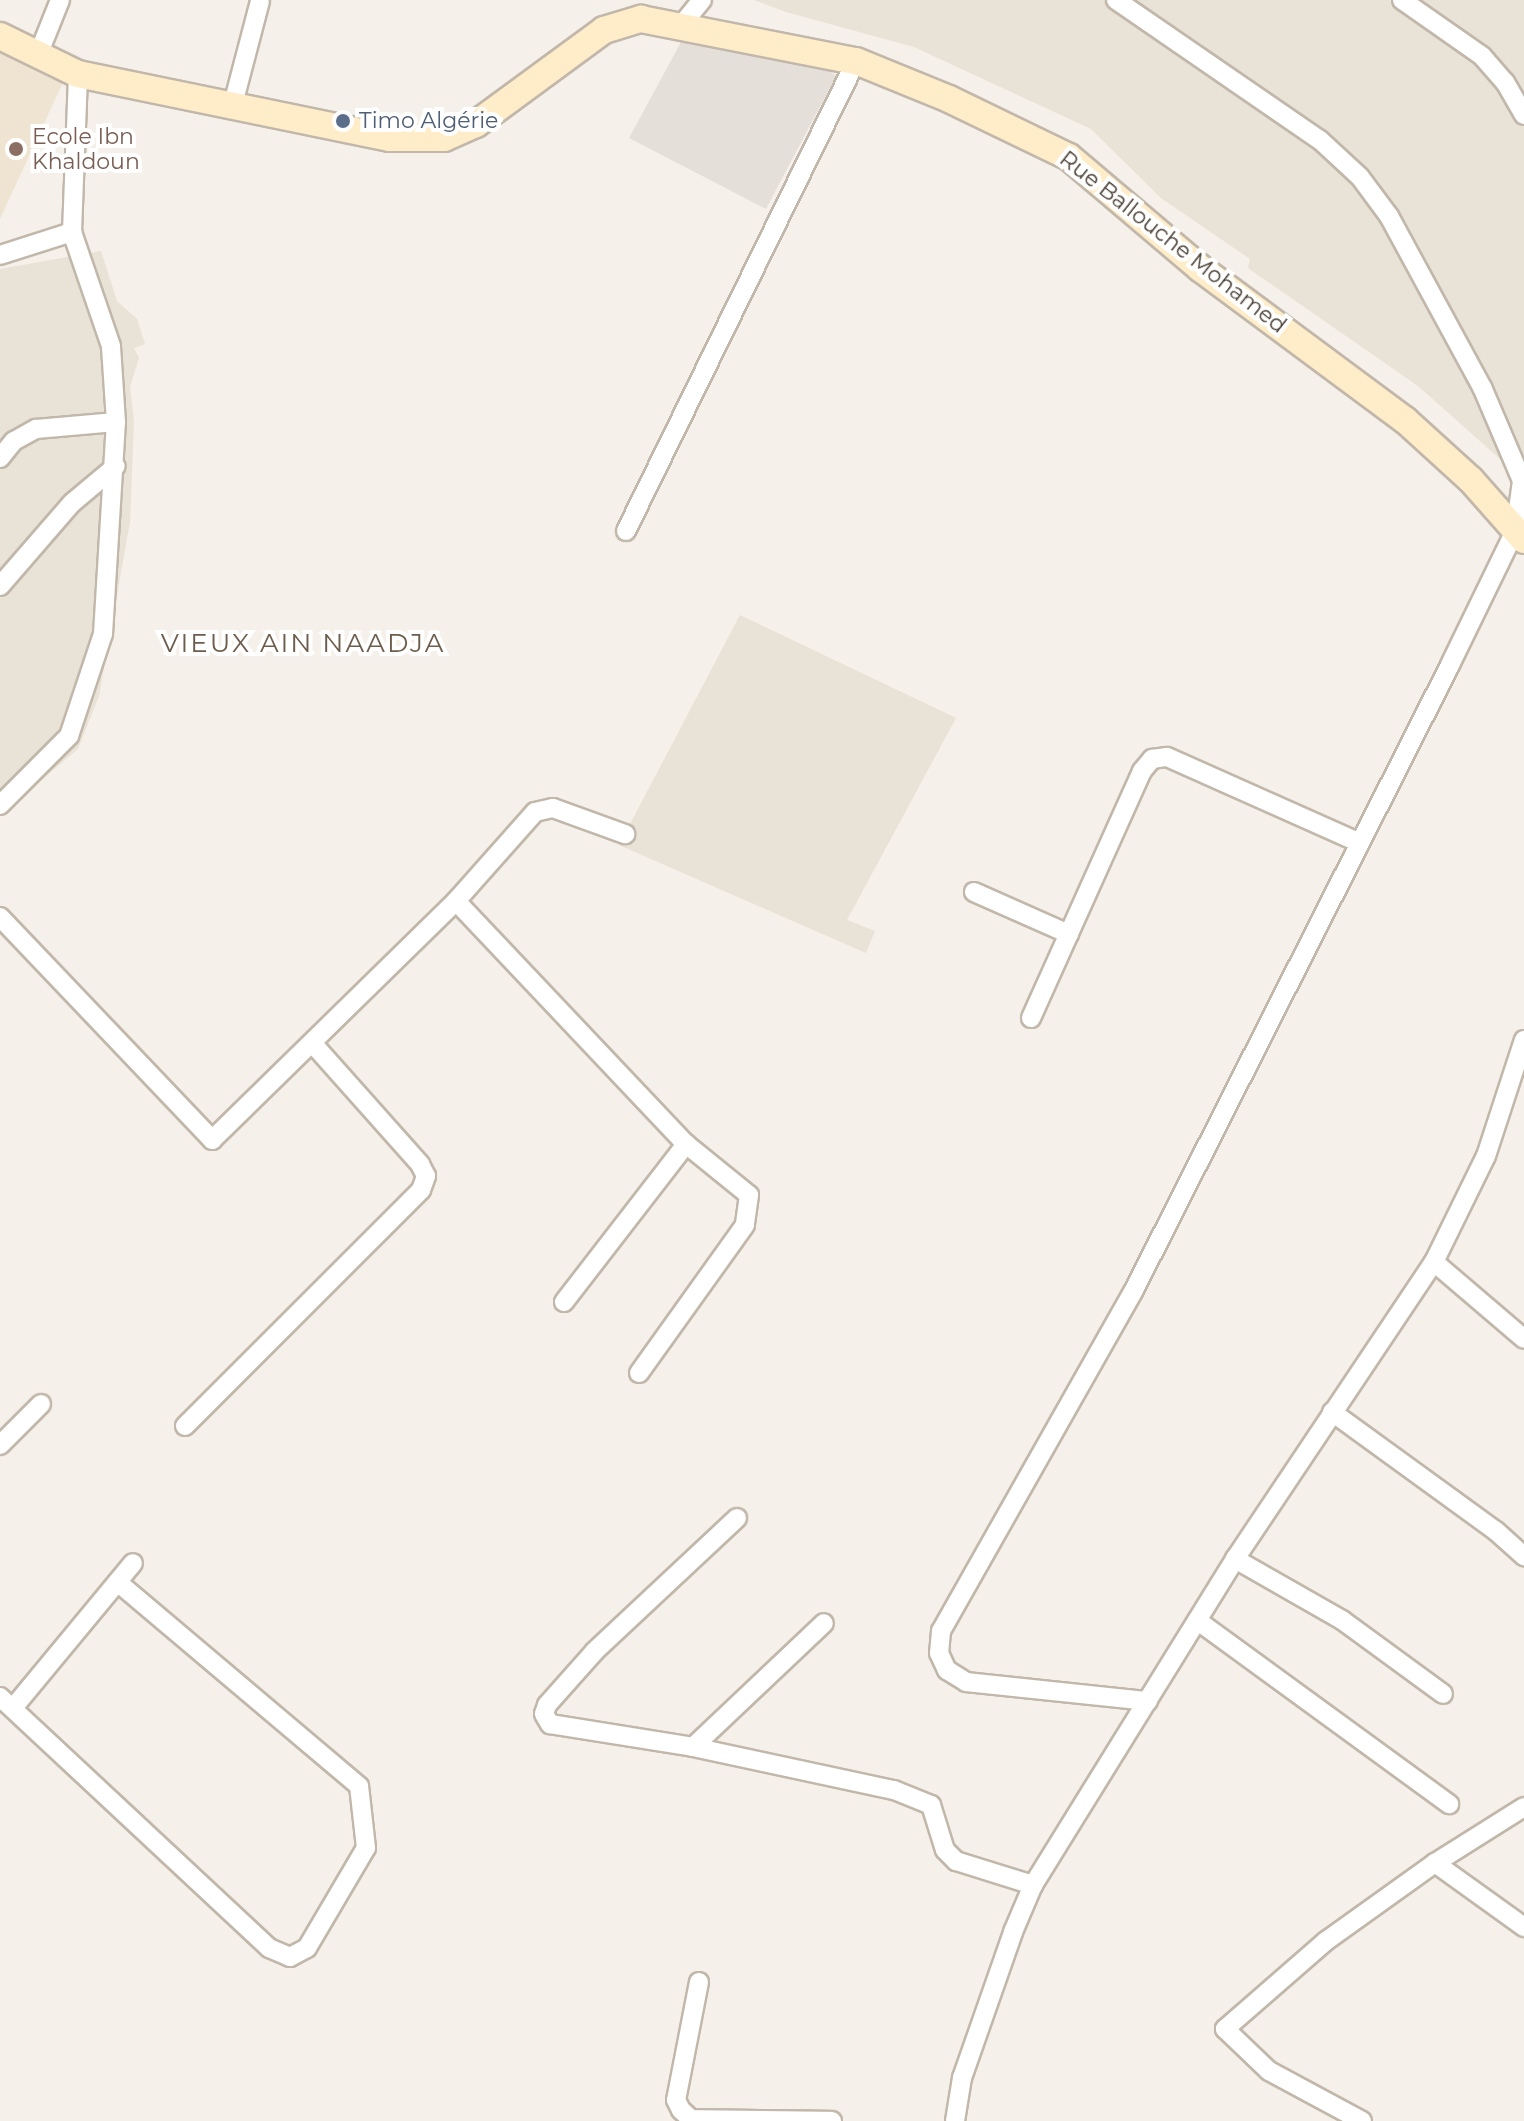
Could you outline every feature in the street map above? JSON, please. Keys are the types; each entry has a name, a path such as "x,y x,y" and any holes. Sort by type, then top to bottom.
{"street":[{"path":"38,55 60,0"},
{"path":"680,27 702,0"},
{"path":"1116,0 1320,140 1360,177 1389,216 1482,387 1522,481 1520,536 1360,843 1134,1290 941,1631 939,1653 947,1670 966,1682 1148,1701"},
{"path":"1402,0 1482,56 1505,82 1524,115"},
{"path":"233,104 260,1"},
{"name":"Rue Ballouche Mohamed","path":"0,36 78,74 390,138 444,138 476,124 604,30 641,19 856,61 949,99 1069,157 1200,268 1405,420 1471,480 1520,536"},
{"path":"626,531 856,61"},
{"path":"4,800 69,736 103,634 103,592 116,466 116,422 111,346 72,232 78,74"},
{"path":"0,255 72,232"},
{"path":"0,458 14,441 36,429 116,422"},
{"path":"0,586 72,503 116,466"},
{"path":"1031,1018 1142,771 1152,759 1167,757 1360,843"},
{"path":"0,917 212,1140 456,901 535,812 553,808 625,834"},
{"path":"974,892 1069,934"},
{"path":"456,901 686,1144 749,1195 745,1225 639,1373"},
{"path":"955,2121 962,2078 1013,1932 1033,1885 1235,1559 1434,1262 1486,1156 1524,1040"},
{"path":"185,1426 421,1190 426,1176 420,1164 313,1044"},
{"path":"564,1302 686,1144"},
{"path":"1434,1262 1524,1339"},
{"path":"0,1445 41,1404"},
{"path":"1332,1412 1496,1531 1524,1556"},
{"path":"737,1518 595,1651 547,1705 544,1714 550,1724 693,1747 913,1797 931,1805 945,1850 956,1861 1033,1885"},
{"path":"1235,1559 1342,1620 1443,1694"},
{"path":"118,1582 359,1786 366,1848 307,1948 290,1957 269,1948 6,1702 133,1563"},
{"path":"1198,1621 1449,1804"},
{"path":"693,1747 824,1623"},
{"path":"1362,2121 1341,2116 1269,2071 1225,2029 1326,1941 1435,1863 1524,1807"},
{"path":"1435,1863 1524,1927"},
{"path":"699,1982 676,2100 681,2110 691,2119 832,2121"}],"shaded area":[{"path":"754,0 1524,0 1524,494 1499,458 1418,386 1248,268 1250,259 1161,198 1091,129 914,47 786,12"},
{"path":"681,42 818,61 836,76 766,209 629,138"},
{"name":"Ecole Ibn Khaldoun","path":"0,46 65,78 0,219"},
{"path":"101,251 117,301 137,319 145,344 134,348 139,358 130,387 134,421 130,522 99,696 78,749 0,815 0,269"},
{"path":"740,615 956,718 847,920 875,931 866,953 619,845"}],"place":[{"name":"Timo Algérie","path":"343,121"},
{"name":"Ecole Ibn Khaldoun","path":"16,149"}],"district":[{"name":"VIEUX AIN NAADJA","path":"303,644"}]}
